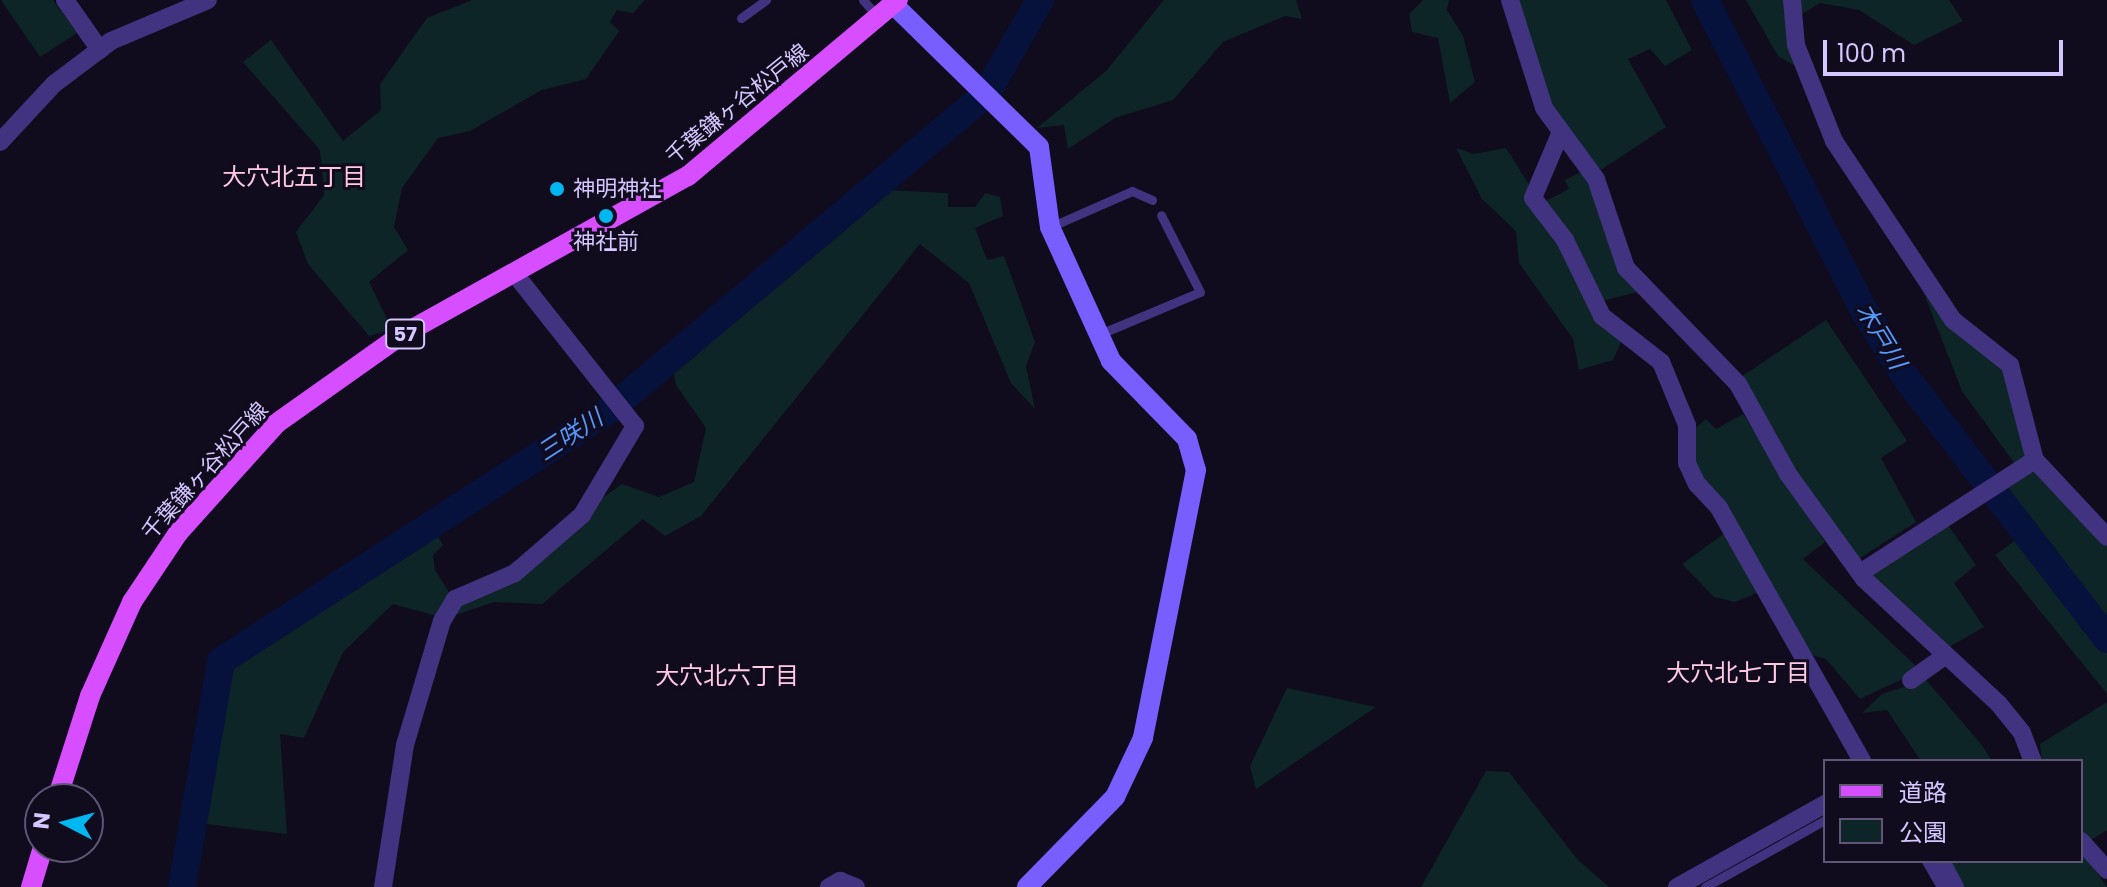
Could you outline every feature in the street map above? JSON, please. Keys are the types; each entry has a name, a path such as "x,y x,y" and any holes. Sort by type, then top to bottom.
{"main road":[{"name":"千葉鎌ヶ谷松戸線","path":"62,783 95,681 132,602 211,493 325,385 688,176 896,2"},
{"path":"31,887 38,863"}],"street":[{"path":"65,0 100,50"},
{"path":"0,142 54,84 100,50 208,0"},
{"path":"1510,0 1525,63 1560,134 1596,179 1626,268 1738,384 1788,474 1860,573 2022,733 2032,759"},
{"path":"1792,0 1796,45 1834,141 1953,320 2010,365 2035,460 2107,537"},
{"path":"896,2 1039,147 1050,227 1098,335 1123,376 1187,439 1196,470 1191,510 1150,716 1128,775 1027,887"},
{"path":"1560,134 1533,198 1565,240 1602,316 1661,362 1687,425 1687,463 1697,484 1719,508 1846,714 1861,759"},
{"path":"383,887 405,745 442,621 455,599 515,573 595,502 635,426 620,400 515,274"},
{"path":"1860,573 2035,460"},
{"path":"1911,680 1946,655"},
{"path":"1677,887 1823,805"},
{"path":"2083,843 2107,870"},
{"path":"1942,863 1955,887"},
{"path":"829,887 840,881 856,887"}],"lane":[{"path":"741,18 766,0"},
{"path":"863,0 873,11"},
{"path":"1050,227 1132,191 1152,200"},
{"path":"1098,335 1200,292 1161,215"},
{"path":"1705,887 1823,821"},
{"path":"1927,863 1941,887"}],"green space":[{"path":"1,0 53,0 77,33 40,57"},
{"path":"472,0 645,0 633,13 617,10 610,22 619,31 586,79 542,90 470,131 438,138 402,188 394,227 408,250 369,282 392,329 369,336 308,264 296,232 324,195 320,150 243,62 271,40 343,141 381,110 380,84 427,18"},
{"path":"1164,0 1296,0 1302,19 1285,16 1223,42 1173,100 1115,118 1068,149 1064,125 1037,128 1106,71"},
{"path":"1423,0 1449,0 1447,10 1463,36 1475,82 1450,103 1438,38 1412,32 1409,14"},
{"path":"1518,0 1666,0 1692,50 1665,66 1650,49 1628,59 1666,127 1599,171 1549,102"},
{"path":"1746,0 1786,0 1795,66 1778,56"},
{"path":"1798,0 1949,0 1963,21 1914,45 1859,10 1820,3 1799,16"},
{"path":"1456,148 1474,154 1506,148 1624,335 1613,360 1579,370 1573,339 1519,263 1516,231 1482,199"},
{"path":"1583,171 1621,269 1637,292 1601,301 1542,203 1569,189 1565,180"},
{"path":"883,190 948,193 948,207 975,207 985,193 1000,197 1003,216 975,228 987,260 1004,256 1035,342 1026,366 1035,409 1011,383 969,283 920,244 701,516 665,536 643,519 542,604 494,602 449,617 459,601 622,484 659,497 694,482 706,428 676,385 672,363"},
{"path":"1914,268 2004,369 2026,456 2015,464 1962,391"},
{"path":"1826,320 1907,441 1881,458 1916,522 1857,560 1792,471 1741,377"},
{"path":"1743,414 1825,542 1803,559 1918,668 1907,677 1860,699 1826,659 1804,653 1769,588 1735,602 1714,597 1682,564 1725,533 1691,462 1691,432 1706,419 1716,429"},
{"path":"2031,470 2039,470 2107,545 2107,631 1998,490"},
{"path":"1948,525 1976,565 1954,583 1984,627 1946,649 1868,577"},
{"path":"434,531 443,545 433,555 435,570 452,597 440,617 393,604 343,652 304,738 280,734 287,834 199,823 225,671"},
{"path":"2021,536 2107,647 2107,694 1995,555"},
{"path":"1926,680 1991,759 1920,759 1887,710 1862,713 1882,694"},
{"path":"1287,688 1376,707 1256,789 1250,766"},
{"path":"2107,702 2107,830 2089,841 2083,835 2083,759 2042,759 2040,744"},
{"path":"1486,771 1509,772 1578,860 1609,887 1421,887"},
{"path":"2083,853 2107,887 1960,887 1946,863 2083,863"}],"waterway":[{"name":"三咲川","path":"182,887 221,661 613,407 986,94 1040,0"},
{"name":"木戸川","path":"1705,0 1863,309 1907,379 2107,639"}],"place":[{"name":"神明神社","path":"557,189"},
{"name":"神社前","path":"606,216"}],"district":[{"name":"大穴北五丁目","path":"294,177"},
{"name":"大穴北七丁目","path":"1738,673"},
{"name":"大穴北六丁目","path":"727,676"}]}
